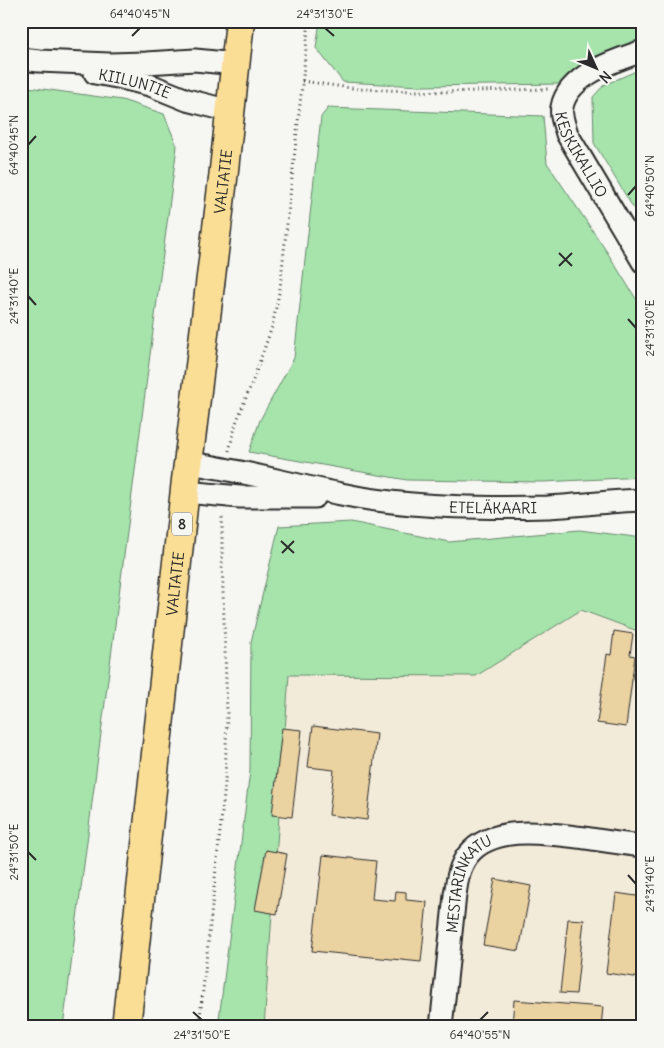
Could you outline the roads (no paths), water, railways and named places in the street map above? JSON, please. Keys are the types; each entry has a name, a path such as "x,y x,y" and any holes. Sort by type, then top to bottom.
{"highway":[{"name":"VALTATIE","path":"126,1027 185,492 240,21"}],"street":[{"name":"KESKIKALLIO","path":"643,51 601,66 584,77 571,89 565,98 562,108 562,118 567,134 643,262"},
{"name":"KIILUNTIE","path":"30,60 109,64 195,60 236,64"},
{"name":"KIILUNTIE","path":"30,60 122,78 187,100 230,111"},
{"name":"ETELÄKAARI","path":"189,463 226,469 343,495 411,504 466,507 549,506 643,500"},
{"name":"ETELÄKAARI","path":"185,492 240,497 309,498 343,495"},
{"name":"MESTARINKATU","path":"441,1027 455,895 458,876 468,854 477,846 499,836 513,834 544,833 643,846"}]}
